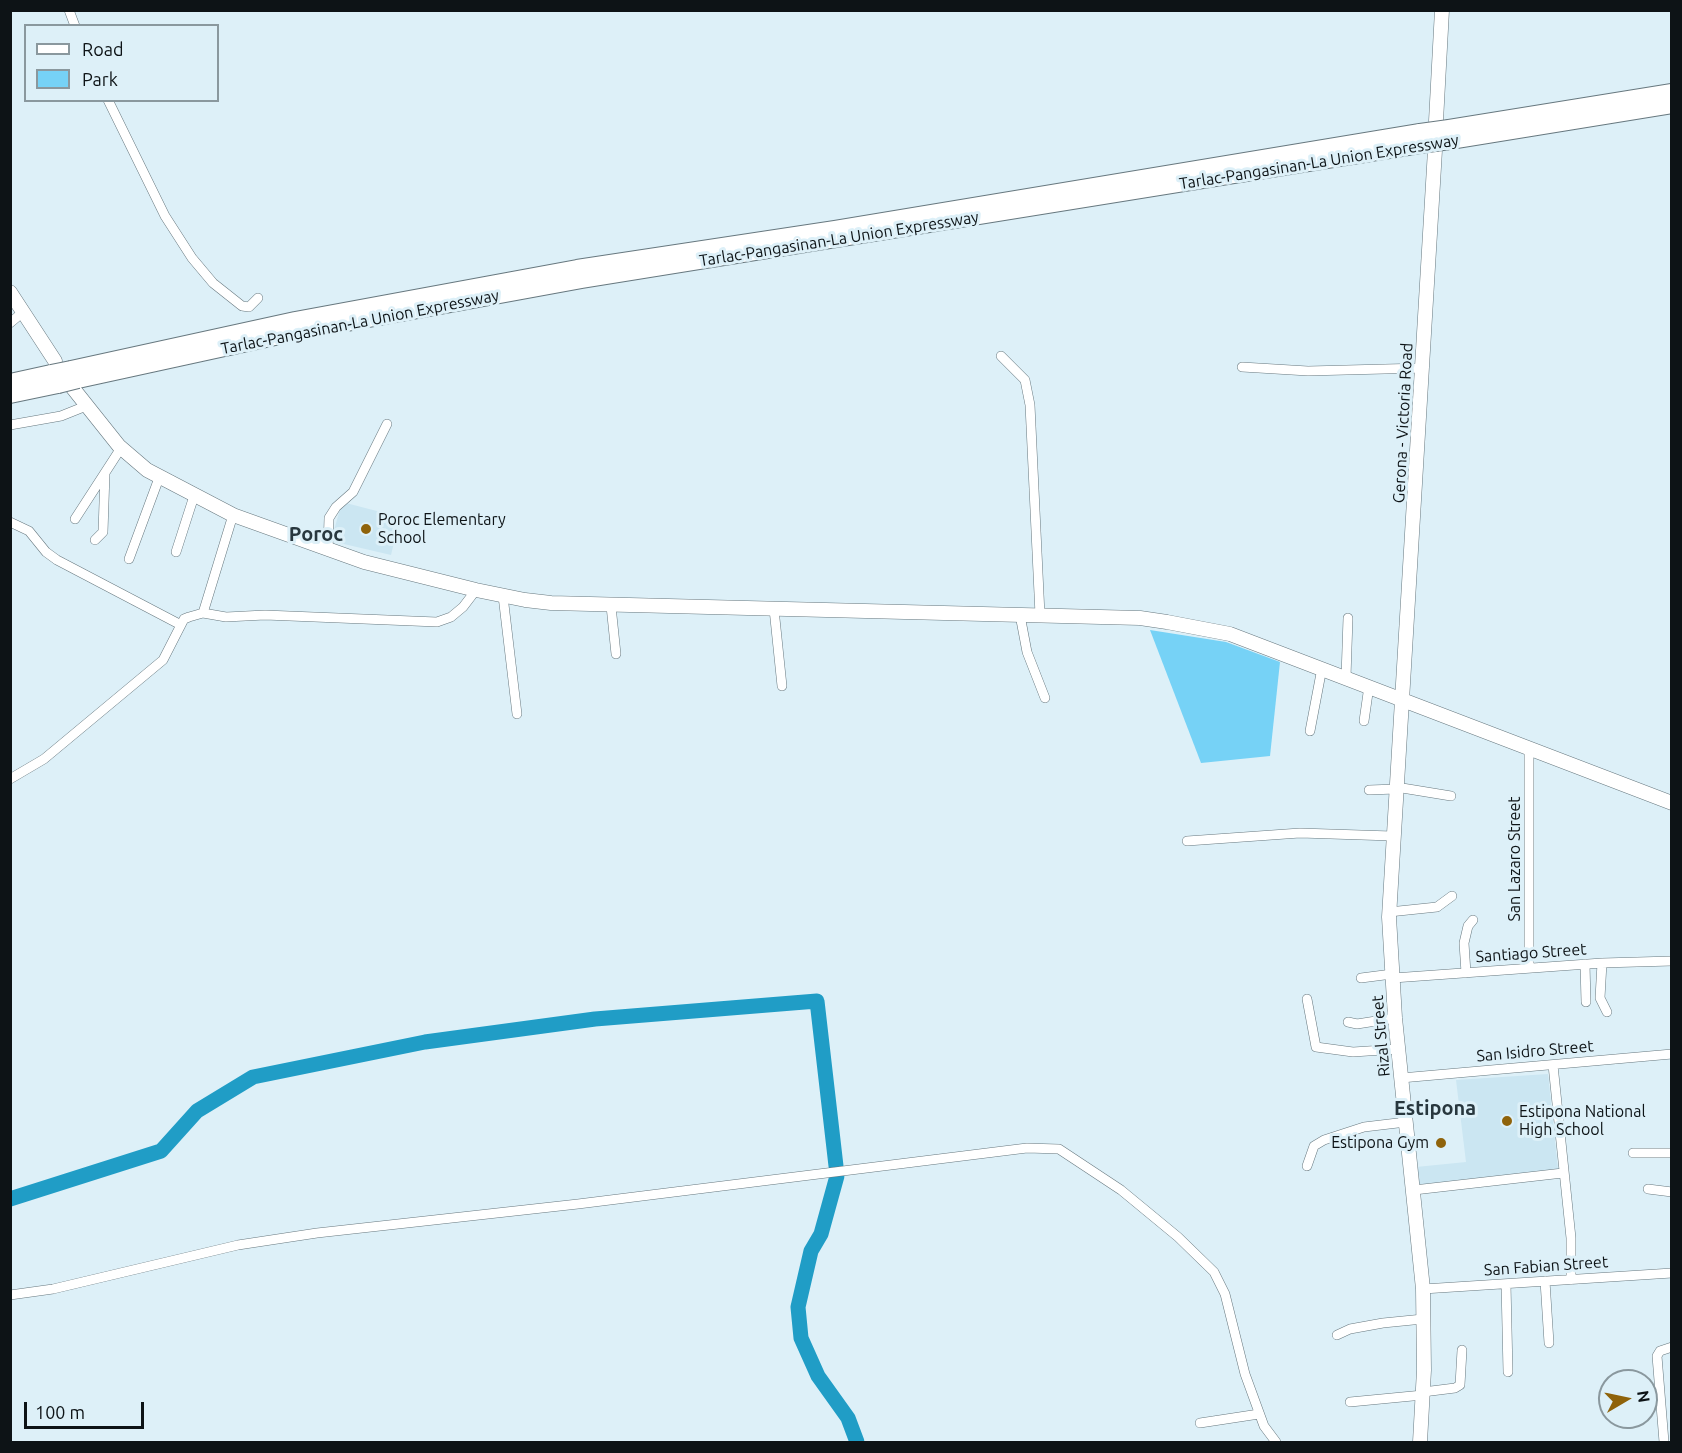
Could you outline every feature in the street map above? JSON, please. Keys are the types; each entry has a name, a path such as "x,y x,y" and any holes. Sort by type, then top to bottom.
{"highway":[{"name":"Tarlac-Pangasinan-La Union Expressway","path":"10,382 64,376 582,280 1425,142 1445,130 1671,92"},
{"name":"Tarlac-Pangasinan-La Union Expressway","path":"1445,130 1671,105"},
{"name":"Tarlac-Pangasinan-La Union Expressway","path":"10,395 64,376"}],"street":[{"path":"1442,10 1445,130"},
{"path":"109,102 165,216 192,258 213,283 242,306 249,307 258,298"},
{"name":"Gerona - Victoria Road","path":"1402,699 1423,368 1425,142"},
{"path":"10,292 86,406 136,463 159,478 233,515 328,550 476,590 525,600 611,606 1140,618 1178,624 1230,634 1671,803"},
{"path":"10,323 22,312"},
{"path":"1001,356 1025,380 1030,405 1040,615"},
{"path":"1242,367 1308,371 1423,368"},
{"path":"10,425 61,416 86,406"},
{"path":"328,550 329,518 336,507 353,492 387,424"},
{"path":"75,519 121,448"},
{"path":"95,540 103,532 105,473"},
{"path":"129,560 159,478"},
{"path":"176,552 194,496"},
{"path":"203,614 233,515"},
{"path":"10,522 29,531 46,552 57,560 181,625"},
{"path":"10,779 44,759 163,660 181,625 189,616 203,614 265,615 437,622 451,617 463,607 476,590"},
{"path":"503,596 517,714"},
{"path":"611,606 616,654"},
{"path":"774,609 782,686"},
{"path":"1020,615 1028,652 1045,698"},
{"path":"1346,677 1348,618"},
{"path":"1310,731 1322,668"},
{"path":"1364,721 1369,686"},
{"name":"Rizal Street","path":"1402,699 1389,912 1395,1018 1423,1289 1423,1394 1420,1443"},
{"name":"San Lazaro Street","path":"1529,749 1529,968"},
{"path":"1368,790 1396,788 1452,796"},
{"path":"1187,841 1300,833 1392,836"},
{"path":"1389,912 1437,907 1452,896"},
{"path":"1466,973 1464,943 1468,927 1473,920"},
{"name":"Santiago Street","path":"1361,978 1671,961"},
{"path":"1602,963 1600,998 1607,1012"},
{"path":"1585,964 1586,1002"},
{"path":"1307,999 1317,1047 1353,1053 1398,1049"},
{"path":"1348,1022 1357,1024 1395,1018"},
{"name":"San Isidro Street","path":"1401,1078 1671,1054"},
{"path":"1553,1065 1571,1238 1570,1280"},
{"path":"1307,1166 1314,1146 1324,1140 1364,1127 1406,1122"},
{"path":"10,1295 53,1289 238,1245 317,1233 578,1204 1027,1148 1059,1149 1121,1190 1186,1244 1214,1272 1225,1294 1245,1374 1260,1414 1276,1443"},
{"path":"1633,1153 1671,1153"},
{"path":"1414,1190 1563,1173"},
{"path":"1648,1189 1671,1192"},
{"name":"San Fabian Street","path":"1423,1289 1671,1273"},
{"path":"1545,1281 1549,1343"},
{"path":"1506,1284 1508,1372"},
{"path":"1337,1335 1350,1329 1424,1319"},
{"path":"1664,1443 1657,1356 1660,1351 1671,1347"},
{"path":"1350,1402 1455,1388 1460,1385 1462,1350"},
{"path":"1200,1423 1260,1414"}],"shaded area":[{"name":"Poroc Elementary School","path":"342,502 400,517 391,555 331,541"},
{"name":"Estipona National High School","path":"1548,1074 1558,1170 1418,1185 1416,1167 1466,1162 1456,1080"}],"green space":[{"path":"1150,630 1226,642 1280,662 1270,756 1201,763"}],"waterway":[{"path":"10,1199 161,1151 197,1111 253,1077 425,1042 595,1019 817,1001 836,1166"},
{"path":"837,1176 821,1234 811,1251 798,1307 801,1338 818,1376 848,1418 857,1442"}],"place":[{"name":"Poroc Elementary School","path":"366,529"},
{"name":"Estipona National High School","path":"1507,1121"},
{"name":"Estipona Gym","path":"1441,1143"}],"district":[{"name":"Poroc","path":"316,534"},
{"name":"Estipona","path":"1435,1108"}]}
